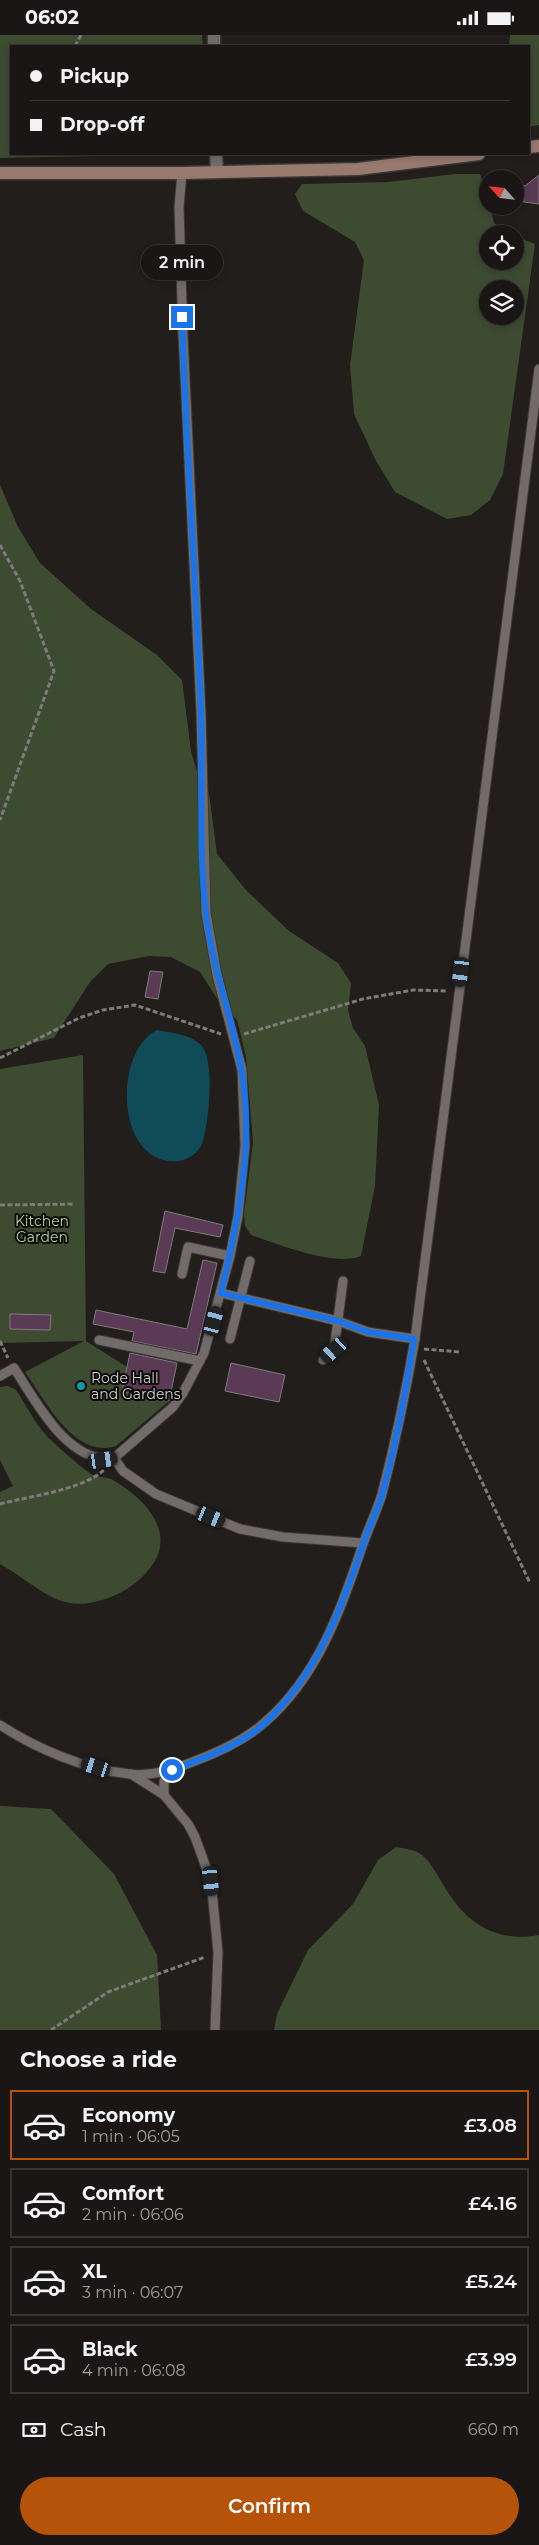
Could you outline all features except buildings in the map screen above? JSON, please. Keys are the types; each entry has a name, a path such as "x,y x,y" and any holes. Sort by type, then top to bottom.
{"street":[{"path":"216,155 217,172"},
{"path":"0,173 182,173 358,169 471,155"}],"lane":[{"path":"0,1376 14,1369 62,1436 90,1457 103,1460 114,1458 172,1407 183,1393 200,1361 221,1293 230,1256 242,1175 245,1105 242,1070 217,975 206,913 201,713 183,335 179,207 182,173"},
{"path":"0,1725 23,1740 56,1754 96,1767 130,1774 172,1770 230,1746 264,1723 294,1693 320,1651 340,1612 381,1496 408,1380 539,369"},
{"path":"182,1275 188,1247 230,1256"},
{"path":"230,1339 250,1261"},
{"path":"323,1360 334,1350 343,1281"},
{"path":"221,1293 338,1321 368,1332 414,1339"},
{"path":"99,1340 200,1361"},
{"path":"114,1458 123,1471 156,1494 240,1529 283,1537 364,1543"},
{"path":"164,1795 164,1781 172,1770"},
{"path":"130,1774 164,1795 184,1818 195,1837 211,1881 218,1952 215,2030"}],"path":[{"path":"0,545 20,581 54,671 0,820"},
{"path":"0,1205 74,1204"},
{"path":"0,1341 14,1369"},
{"path":"460,1352 419,1348 530,1583"},
{"path":"0,1504 95,1479 114,1458"},
{"path":"51,2030 108,1992 218,1952"}],"green space":[{"path":"0,35 202,35 203,45 10,45 10,155 154,155 0,158"},
{"path":"510,35 539,35 539,125 530,127 530,45 509,45"},
{"path":"455,174 479,174 479,215 492,215 494,223 497,225 479,225 479,270 524,270 524,240 535,244 524,323 524,280 479,280 479,325 524,325 503,474 490,500 471,515 447,519 395,492 376,461 354,414 350,365 364,260 355,242 303,211 295,194 302,184 388,182"},
{"path":"0,485 18,527 40,563 91,609 157,655 182,680 191,751 198,775 209,793 217,854 246,890 289,931 338,963 351,983 348,1010 353,1028 365,1046 379,1105 375,1186 361,1256 350,1259 336,1259 290,1249 251,1235 245,1226 244,1214 253,1142 246,1057 237,1020 218,1000 200,972 171,957 149,956 108,964 90,982 54,1038 0,1051"},
{"name":"Kitchen Garden","path":"83,1055 86,1341 127,1367 122,1391 169,1401 116,1446 101,1448 87,1444 74,1436 63,1425 25,1372 84,1341 0,1343 0,1069"},
{"path":"8,1386 16,1390 38,1424 53,1442 91,1474 113,1480 133,1494 150,1512 156,1522 160,1533 157,1557 141,1578 120,1593 100,1601 83,1604 68,1603 43,1592 0,1564 0,1492 13,1486 0,1460 0,1387"},
{"path":"0,1806 51,1809 114,1874 157,1955 161,2030 0,2030"},
{"path":"396,1847 420,1853 432,1866 462,1910 483,1927 495,1933 509,1936 539,1935 539,2030 274,2030 277,2014 308,1950 353,1904 378,1860"}],"water":[{"path":"157,1030 180,1034 196,1041 205,1051 208,1062 210,1092 205,1135 198,1150 186,1159 179,1161 158,1158 143,1147 132,1128 127,1106 128,1083 133,1061 142,1042"}],"place":[{"name":"Rode Hall and Gardens","path":"81,1386"}],"route":[{"path":"172,1770 230,1746 264,1723 294,1693 327,1639 340,1612 381,1496 408,1380 414,1339 368,1332 338,1321 221,1293 238,1216 245,1146 245,1105 242,1070 235,1037 217,975 206,913 201,713 182,317"}]}
